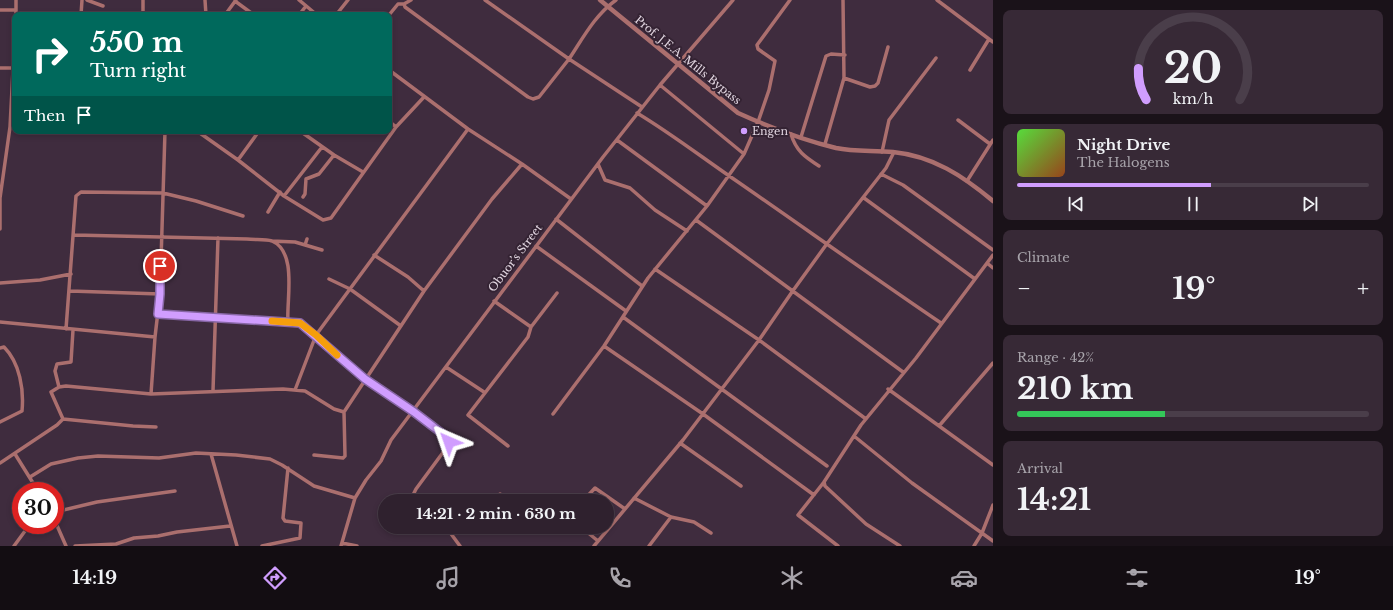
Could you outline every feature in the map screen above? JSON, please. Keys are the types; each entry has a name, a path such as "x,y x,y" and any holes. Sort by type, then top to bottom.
{"street":[{"path":"0,10 16,10 16,0"},
{"path":"82,0 82,12"},
{"path":"87,0 102,6"},
{"path":"143,0 143,12"},
{"path":"205,0 206,12"},
{"path":"227,12 236,0 250,12"},
{"path":"299,0 313,12"},
{"path":"338,12 348,0"},
{"path":"391,12 398,4 404,4 411,0"},
{"path":"485,0 569,59 642,107"},
{"name":"Prof. J.E.A. Mills Bypass","path":"600,0 738,113 758,122 801,137 848,150 894,152 921,157 939,164 967,181 993,201"},
{"path":"404,4 405,7 466,52 528,97 534,99 539,97 569,59 592,23 608,6 616,0"},
{"name":"Obuor’s Street","path":"341,544 355,498 366,480 381,461 391,440 414,412 556,218 637,113 733,0"},
{"path":"553,414 604,346 642,286 707,206 744,154 770,90 775,61 758,49 757,44 790,0"},
{"path":"825,144 844,78 845,55 843,0"},
{"path":"937,0 993,42"},
{"path":"301,12 306,6"},
{"path":"970,70 989,39"},
{"path":"844,78 870,87 875,86 878,83 888,47"},
{"path":"801,137 826,56 831,54 845,55"},
{"path":"882,152 889,120 936,58"},
{"path":"0,68 12,68"},
{"path":"392,72 468,130 522,164 571,199"},
{"path":"660,85 744,154"},
{"path":"392,132 424,97"},
{"path":"0,228 2,182 10,127 12,98"},
{"path":"637,113 669,132 826,245 941,323"},
{"path":"958,120 990,144"},
{"path":"392,123 396,126"},
{"path":"296,390 316,335 468,130"},
{"path":"790,133 800,154 819,166"},
{"path":"151,394 160,294 165,134"},
{"path":"201,134 238,160 284,196 319,219 324,220 331,218 390,134"},
{"path":"238,160 257,134"},
{"path":"304,134 334,155 363,172"},
{"path":"617,140 707,206"},
{"path":"967,181 993,140"},
{"path":"284,196 322,147"},
{"path":"594,546 703,414 759,340 826,245 864,198 894,152"},
{"path":"303,197 305,194 306,179 319,174 334,155"},
{"path":"314,455 336,458 343,458 346,456 344,412 424,291 492,199 522,164"},
{"path":"598,164 605,180 630,188 651,207 687,231"},
{"path":"881,174 903,185 993,250"},
{"path":"268,212 280,192"},
{"path":"66,329 70,292 76,196 78,193 163,193 196,201 243,216"},
{"path":"864,198 975,279"},
{"path":"556,218 642,286"},
{"path":"696,220 902,372"},
{"path":"74,235 162,236 295,242 322,250"},
{"path":"213,391 218,238"},
{"path":"305,245 307,239"},
{"path":"272,241 280,247 287,257 289,269 288,322"},
{"path":"536,246 626,311"},
{"path":"374,255 408,277 424,291"},
{"path":"838,546 798,515 824,482 866,419 902,372 916,358 993,255"},
{"path":"987,263 993,268"},
{"path":"655,269 759,340 866,419"},
{"path":"0,283 40,280 71,274"},
{"path":"329,279 350,289 401,326"},
{"path":"70,292 160,294"},
{"path":"508,446 468,415 484,392 528,337 531,327 557,293"},
{"path":"494,301 531,327"},
{"path":"158,314 300,323 316,335 365,379 444,433 448,438 449,442 414,494"},
{"path":"623,317 827,466"},
{"path":"0,322 155,337"},
{"path":"58,387 55,372 57,364 71,362 72,330"},
{"path":"604,346 703,414 814,495"},
{"path":"0,348 4,347 13,358 18,372 23,402 22,412 0,422"},
{"path":"939,426 993,363"},
{"path":"446,367 484,392"},
{"path":"63,418 51,392 58,387 83,386 151,394 213,391 305,390 334,409 344,412"},
{"path":"888,390 993,465"},
{"path":"0,463 15,454 63,418 133,426 156,427"},
{"path":"854,436 912,484 993,541"},
{"path":"680,443 741,486"},
{"path":"30,477 52,464 72,459 98,456 159,458 196,453 270,459 288,468 314,486 355,498"},
{"path":"15,454 33,482"},
{"path":"211,454 230,526 237,546"},
{"path":"262,546 300,538 301,523 285,521 283,518 288,468"},
{"path":"824,482 825,486 866,524 900,546"},
{"path":"589,494 595,488 604,494"},
{"path":"64,510 97,502 175,492"},
{"path":"634,498 671,516 694,522 711,533"},
{"path":"614,501 625,509"},
{"path":"974,546 982,533 993,505"},
{"path":"649,546 671,516"},
{"path":"75,546 116,544 134,538 230,526"},
{"path":"14,546 23,534"},
{"path":"61,534 66,546"},
{"path":"452,534 460,546"},
{"path":"590,534 598,541"},
{"path":"341,544 357,546"}],"slow traffic":[{"path":"272,321 300,323 316,335 337,355"}],"place":[{"name":"Engen","path":"744,131"}],"route":[{"path":"160,266 158,314 300,323 316,335 365,379 444,433 449,442"}]}
